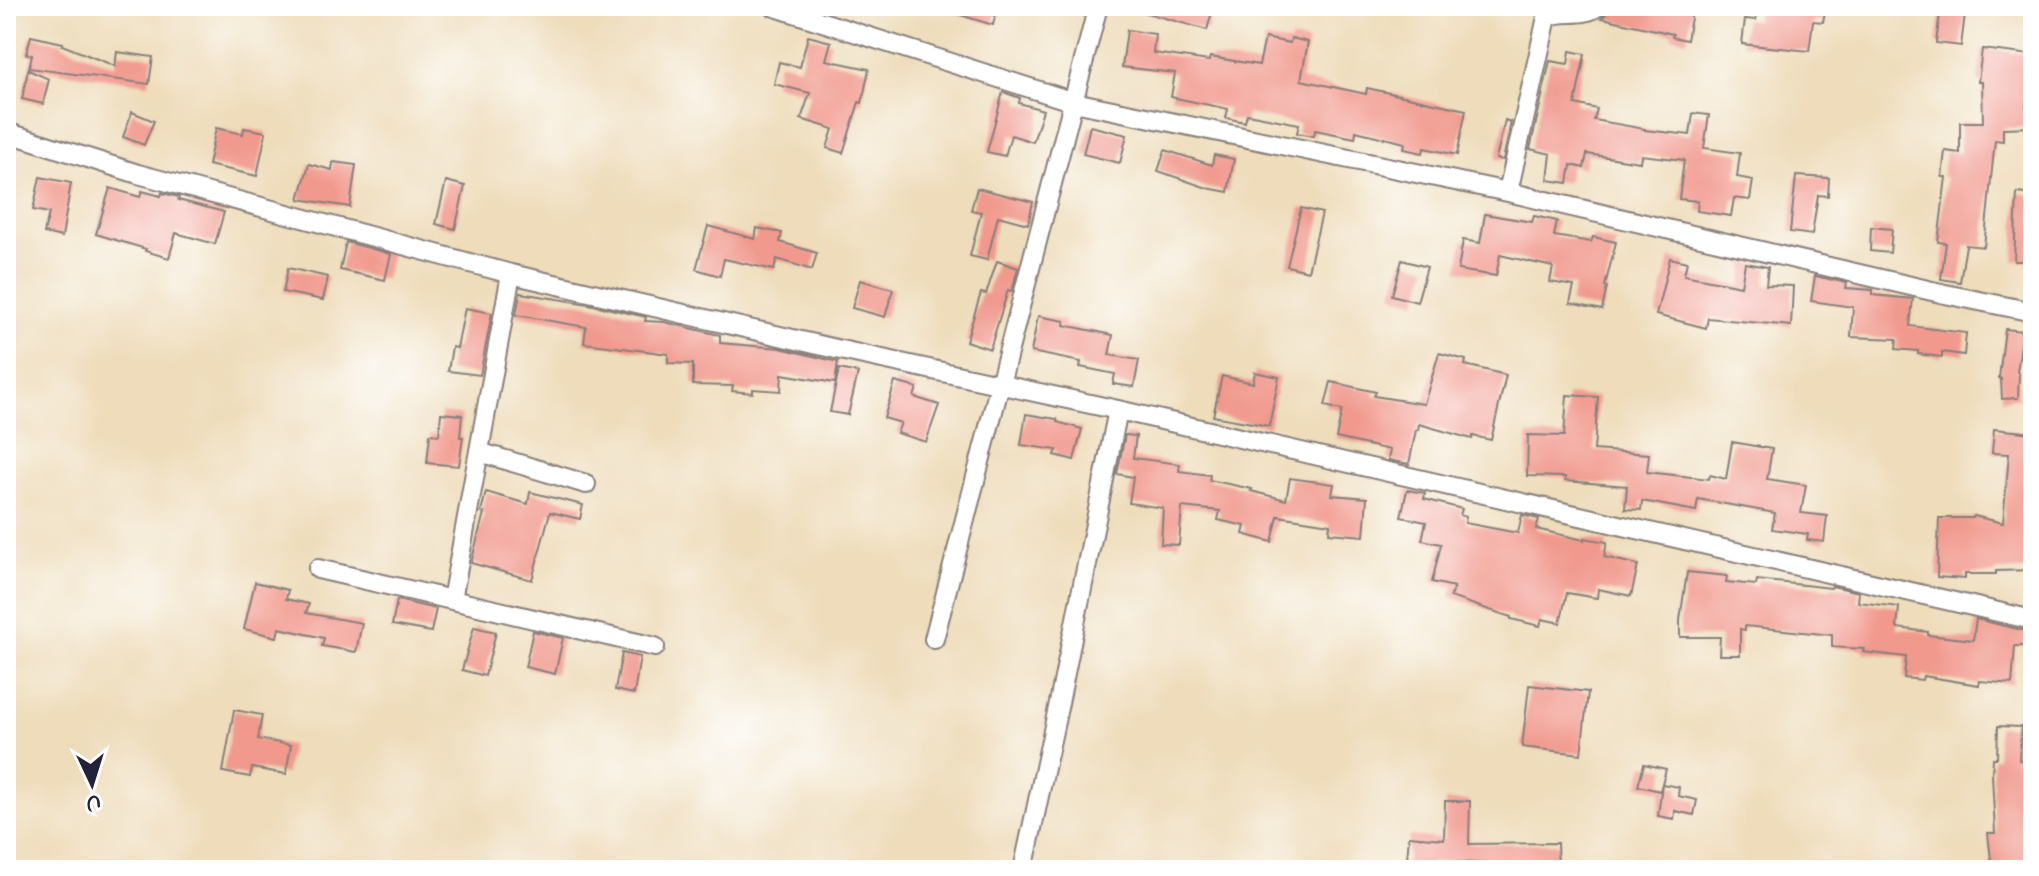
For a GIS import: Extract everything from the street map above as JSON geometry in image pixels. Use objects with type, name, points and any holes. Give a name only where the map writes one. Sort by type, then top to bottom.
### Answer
[{"type":"street","points":[[772,6],[1074,102],[1508,192],[2033,312]]},
{"type":"street","points":[[934,639],[1098,6]]},
{"type":"street","points":[[1508,192],[1547,17],[1586,12],[1598,6]]},
{"type":"street","points":[[6,132],[138,174],[511,274],[2033,620]]},
{"type":"street","points":[[452,600],[511,274]]},
{"type":"street","points":[[1023,870],[1118,410]]},
{"type":"street","points":[[479,452],[586,484]]},
{"type":"street","points":[[318,569],[655,647]]},
{"type":"building","points":[[944,6],[998,6],[993,25],[944,10]]},
{"type":"building","points":[[1140,6],[1190,6],[1212,12],[1207,30],[1140,11]]},
{"type":"building","points":[[1610,6],[1693,6],[1687,40],[1602,18]]},
{"type":"building","points":[[1758,6],[1826,6],[1823,22],[1813,21],[1809,51],[1742,44],[1745,19],[1756,20]]},
{"type":"building","points":[[1941,6],[1966,6],[1961,46],[1936,43]]},
{"type":"building","points":[[1127,30],[1155,34],[1153,53],[1209,61],[1210,57],[1259,65],[1265,38],[1290,43],[1291,38],[1308,42],[1301,80],[1366,94],[1367,88],[1466,110],[1457,155],[1424,148],[1423,153],[1404,149],[1405,143],[1356,131],[1355,138],[1315,130],[1314,136],[1297,133],[1299,124],[1247,114],[1245,122],[1226,118],[1228,109],[1171,97],[1175,73],[1122,67]]},
{"type":"building","points":[[31,36],[63,43],[115,66],[117,52],[153,57],[149,84],[29,68],[32,55],[26,54]]},
{"type":"building","points":[[808,36],[831,42],[826,60],[869,69],[862,103],[859,102],[843,153],[827,148],[833,129],[801,119],[810,93],[774,84],[779,62],[800,67]]},
{"type":"building","points":[[1982,49],[2032,55],[2026,106],[2033,106],[2033,127],[2003,128],[2003,141],[1995,140],[1984,247],[1966,245],[1960,282],[1941,279],[1946,243],[1938,242],[1946,177],[1942,177],[1945,151],[1960,153],[1960,122],[1983,122],[1982,82],[1978,82]]},
{"type":"building","points":[[1570,51],[1585,54],[1575,104],[1597,109],[1594,120],[1690,135],[1693,113],[1709,115],[1704,148],[1740,153],[1737,177],[1753,180],[1750,200],[1734,198],[1731,216],[1697,211],[1698,201],[1679,199],[1684,160],[1641,155],[1640,162],[1587,154],[1584,168],[1571,165],[1568,183],[1548,180],[1551,154],[1530,149],[1550,61],[1568,64]]},
{"type":"building","points":[[28,70],[49,79],[43,104],[22,99]]},
{"type":"building","points":[[1003,92],[1020,98],[1019,103],[1043,110],[1033,142],[1011,135],[1005,156],[987,152]]},
{"type":"building","points":[[132,112],[154,121],[144,145],[123,137]]},
{"type":"building","points":[[1505,120],[1511,122],[1503,160],[1496,159]]},
{"type":"building","points":[[1090,126],[1127,135],[1120,163],[1083,154]]},
{"type":"building","points":[[216,128],[243,134],[244,128],[266,132],[257,176],[208,165]]},
{"type":"building","points":[[1165,150],[1212,165],[1214,155],[1234,159],[1228,192],[1158,171]]},
{"type":"building","points":[[333,162],[356,165],[350,207],[299,199],[309,164],[332,170]]},
{"type":"building","points":[[1796,176],[1829,178],[1828,196],[1818,195],[1812,235],[1790,232]]},
{"type":"building","points":[[40,177],[71,183],[62,237],[44,233],[49,213],[33,210]]},
{"type":"building","points":[[446,181],[465,186],[455,229],[436,224]]},
{"type":"building","points":[[110,188],[140,197],[142,191],[161,196],[162,193],[224,212],[215,244],[176,233],[169,258],[96,234]]},
{"type":"building","points":[[977,188],[1033,202],[1028,224],[998,216],[987,260],[970,256],[981,212],[971,210]]},
{"type":"building","points":[[2017,193],[2033,195],[2033,261],[2014,261]]},
{"type":"building","points":[[1301,208],[1322,213],[1308,271],[1287,266]]},
{"type":"building","points":[[1485,214],[1532,222],[1534,216],[1557,221],[1554,236],[1591,242],[1593,237],[1616,242],[1602,310],[1570,303],[1574,286],[1550,282],[1553,267],[1500,255],[1496,276],[1458,270],[1463,240],[1480,243]]},
{"type":"building","points":[[708,226],[755,239],[757,228],[782,233],[780,242],[817,253],[812,270],[777,259],[774,270],[724,259],[720,276],[696,269]]},
{"type":"building","points":[[1871,227],[1892,229],[1890,253],[1870,251]]},
{"type":"building","points":[[346,242],[391,254],[385,280],[340,270]]},
{"type":"building","points":[[1670,258],[1687,262],[1684,275],[1741,286],[1745,263],[1768,267],[1766,285],[1793,286],[1791,326],[1708,318],[1706,328],[1656,315]]},
{"type":"building","points":[[1402,260],[1427,267],[1417,302],[1392,295]]},
{"type":"building","points":[[997,261],[1018,268],[990,349],[966,341],[981,293],[986,294]]},
{"type":"building","points":[[288,268],[328,277],[323,300],[283,292]]},
{"type":"building","points":[[1815,276],[1847,283],[1846,288],[1873,290],[1873,295],[1913,299],[1910,326],[1966,333],[1964,355],[1942,352],[1942,357],[1918,354],[1918,351],[1896,349],[1897,339],[1851,337],[1853,307],[1811,301]]},
{"type":"building","points":[[860,280],[893,289],[885,317],[852,308]]},
{"type":"building","points":[[520,293],[589,304],[646,317],[645,321],[664,322],[720,335],[720,343],[780,348],[838,362],[835,383],[782,374],[781,391],[753,389],[753,393],[732,391],[733,386],[693,385],[693,364],[668,363],[668,354],[584,343],[586,327],[516,315]]},
{"type":"building","points":[[465,308],[492,313],[480,375],[448,371],[452,347],[457,348]]},
{"type":"building","points":[[1038,316],[1113,335],[1109,355],[1139,360],[1134,387],[1113,384],[1115,374],[1080,367],[1081,362],[1031,352]]},
{"type":"building","points":[[2005,329],[2023,331],[2017,372],[2018,398],[2002,399],[1999,378]]},
{"type":"building","points":[[1439,353],[1466,360],[1465,365],[1506,375],[1491,440],[1473,436],[1472,439],[1419,424],[1409,464],[1388,460],[1390,450],[1336,438],[1342,410],[1325,406],[1331,382],[1376,392],[1374,396],[1424,404]]},
{"type":"building","points":[[839,369],[858,373],[848,415],[830,412]]},
{"type":"building","points":[[1255,372],[1279,377],[1269,426],[1213,416],[1222,376],[1253,383]]},
{"type":"building","points":[[895,382],[917,388],[914,397],[939,405],[926,442],[897,433],[901,423],[884,418]]},
{"type":"building","points":[[1567,395],[1598,397],[1594,450],[1649,454],[1647,472],[1709,479],[1710,475],[1726,479],[1732,442],[1772,449],[1767,479],[1806,485],[1801,513],[1827,516],[1824,542],[1807,540],[1808,534],[1772,529],[1775,513],[1698,499],[1696,511],[1642,501],[1641,510],[1625,509],[1627,486],[1565,481],[1565,477],[1527,476],[1528,435],[1564,436]]},
{"type":"building","points":[[441,413],[462,415],[459,466],[427,463],[430,434],[439,435]]},
{"type":"building","points":[[1026,414],[1057,419],[1057,422],[1082,429],[1074,460],[1055,455],[1057,450],[1021,445]]},
{"type":"building","points":[[1994,429],[2033,433],[2033,570],[1965,574],[1965,579],[1937,577],[1939,518],[1974,516],[2003,523],[2009,454],[1992,453]]},
{"type":"building","points":[[1125,435],[1136,436],[1133,458],[1180,464],[1179,471],[1210,475],[1209,480],[1286,500],[1290,478],[1334,484],[1332,495],[1367,498],[1364,536],[1329,533],[1330,524],[1278,516],[1272,542],[1243,534],[1245,526],[1218,520],[1220,511],[1182,507],[1179,545],[1161,544],[1163,508],[1129,503],[1133,477],[1117,474]]},
{"type":"building","points":[[1407,490],[1425,493],[1424,499],[1462,509],[1460,515],[1466,517],[1465,523],[1518,533],[1522,515],[1539,519],[1536,529],[1607,542],[1604,557],[1638,565],[1631,596],[1598,589],[1597,598],[1567,593],[1560,623],[1542,619],[1540,626],[1450,597],[1454,587],[1432,582],[1441,544],[1422,540],[1426,522],[1401,517]]},
{"type":"building","points":[[486,492],[528,504],[530,492],[583,505],[580,519],[550,512],[532,580],[471,563]]},
{"type":"building","points":[[1687,572],[1727,576],[1726,582],[1756,585],[1757,580],[1832,586],[1859,592],[1858,602],[1899,607],[1897,628],[1973,640],[1976,619],[2026,631],[2025,646],[2015,646],[2012,684],[1980,681],[1979,685],[1923,676],[1922,680],[1904,678],[1906,657],[1832,647],[1832,635],[1745,626],[1745,630],[1740,629],[1740,655],[1719,655],[1720,637],[1680,637]]},
{"type":"building","points":[[255,582],[288,590],[286,599],[309,604],[306,613],[362,623],[356,652],[322,646],[324,638],[279,628],[277,637],[244,629]]},
{"type":"building","points":[[397,600],[436,609],[431,632],[392,625]]},
{"type":"building","points":[[474,627],[496,632],[485,676],[462,670]]},
{"type":"building","points":[[533,631],[563,638],[555,674],[525,667]]},
{"type":"building","points":[[622,653],[640,657],[634,694],[615,690]]},
{"type":"building","points":[[1529,685],[1588,692],[1581,754],[1522,747]]},
{"type":"building","points":[[234,710],[262,715],[258,739],[291,745],[286,774],[252,768],[250,777],[223,772]]},
{"type":"building","points":[[1998,726],[2021,727],[2019,760],[2033,761],[2033,865],[1992,869],[1988,833],[1995,833],[1992,775],[1993,758],[1997,758]]},
{"type":"building","points":[[1644,764],[1666,769],[1660,791],[1638,786]]},
{"type":"building","points":[[1662,784],[1679,787],[1678,796],[1697,800],[1694,815],[1675,811],[1674,819],[1658,816]]},
{"type":"building","points":[[1445,801],[1470,801],[1469,844],[1557,843],[1558,868],[1477,870],[1477,863],[1432,862],[1431,870],[1406,870],[1409,836],[1444,839]]}]
